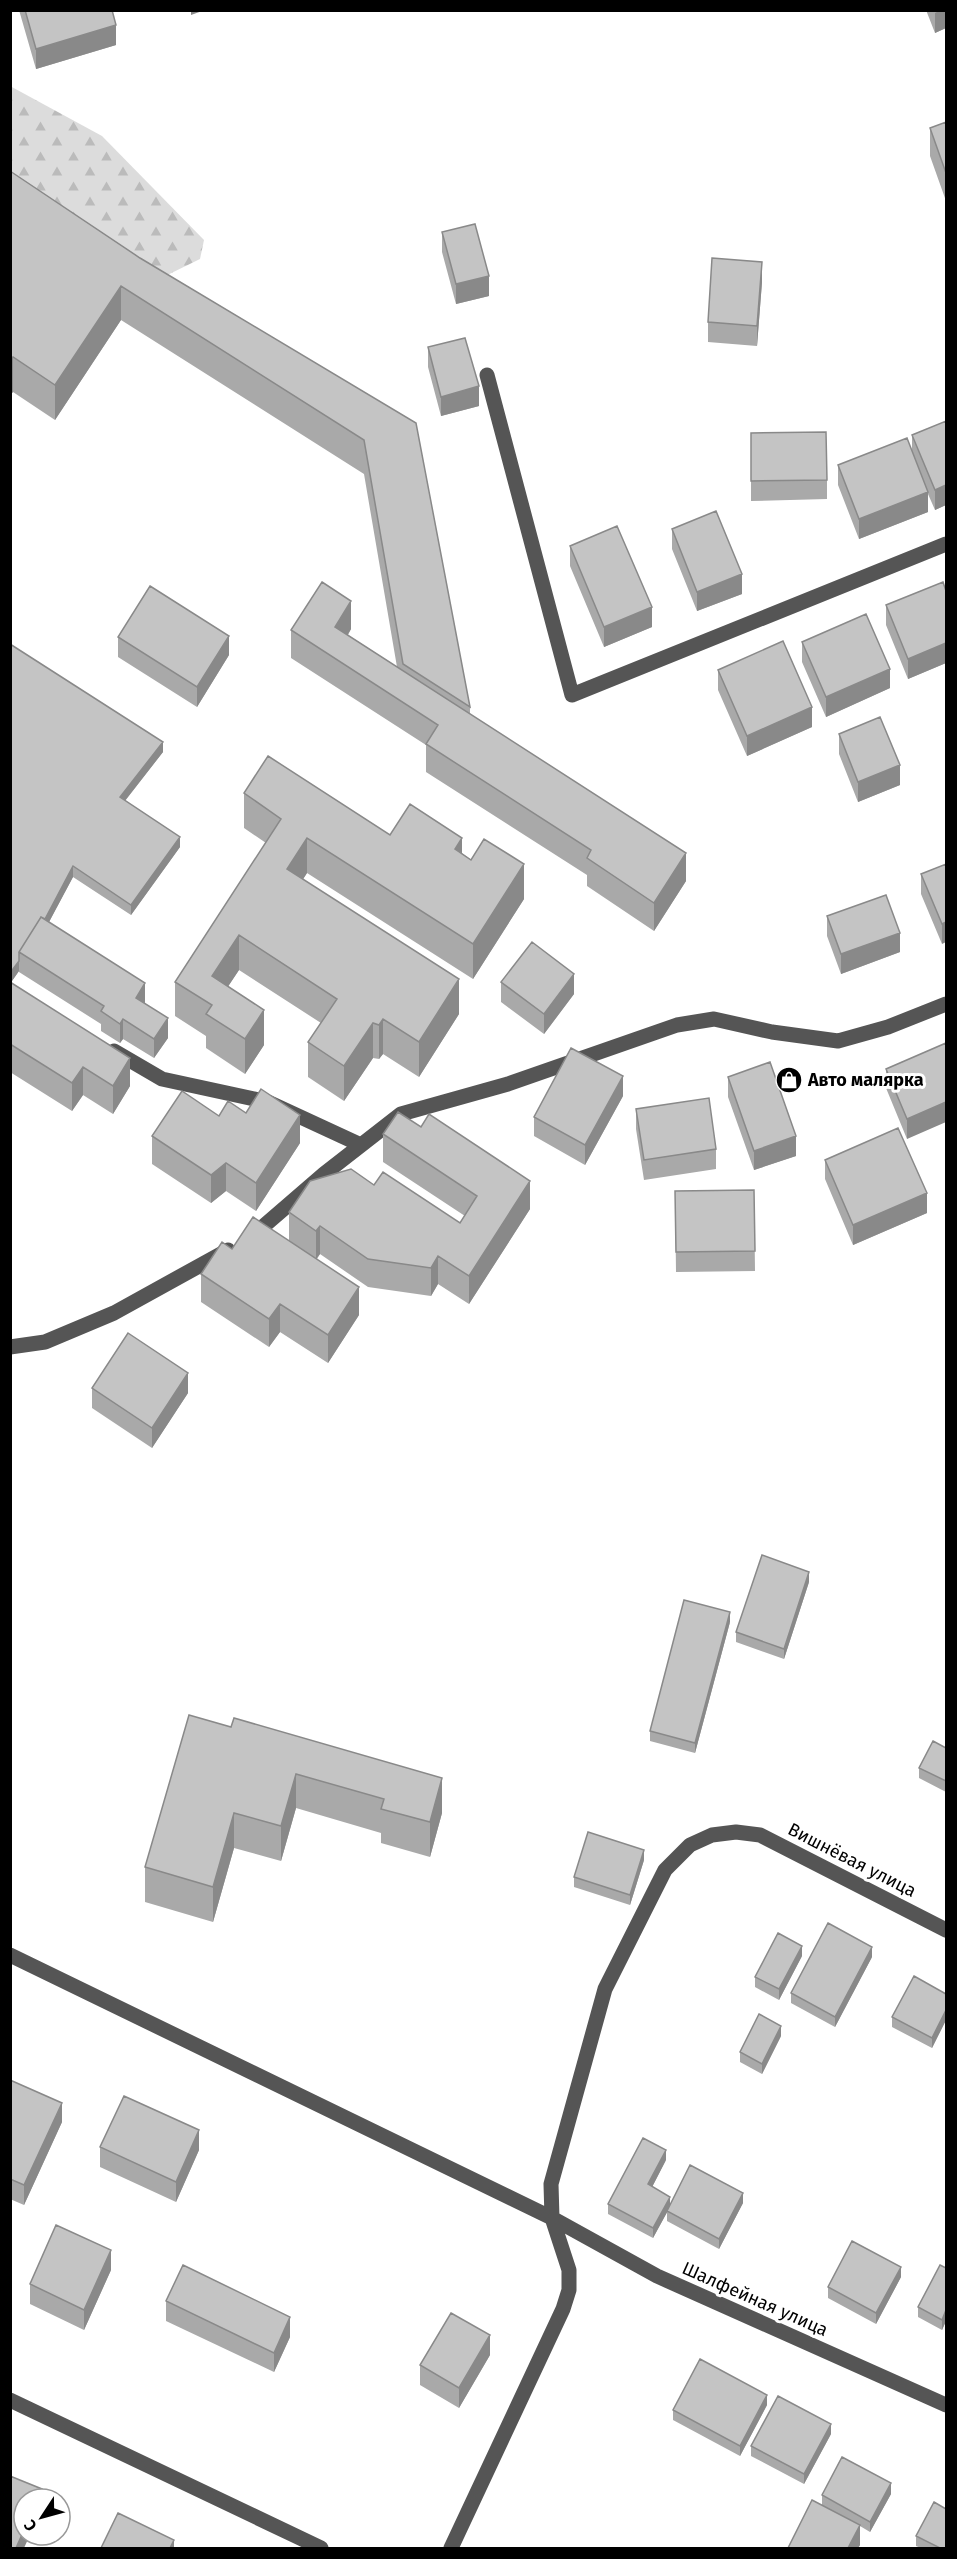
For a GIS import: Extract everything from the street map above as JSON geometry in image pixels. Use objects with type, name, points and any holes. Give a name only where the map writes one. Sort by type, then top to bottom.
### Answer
[{"type":"street","points":[[487,375],[572,695],[946,544]]},
{"type":"street","points":[[10,1347],[45,1342],[114,1313],[249,1239],[401,1114],[508,1084],[677,1025],[714,1019],[772,1032],[838,1041],[888,1027],[946,1004]]},
{"type":"street","points":[[101,1044],[162,1079],[268,1102],[361,1145]]},
{"type":"street","name":"Вишнёвая улица","points":[[552,2218],[551,2184],[605,1989],[666,1870],[690,1845],[712,1835],[736,1832],[760,1835],[946,1930]]},
{"type":"street","name":"Шалфейная улица","points":[[10,1955],[552,2218],[657,2276],[946,2405]]},
{"type":"street","points":[[451,2548],[563,2309],[569,2290],[569,2270],[552,2218]]},
{"type":"street","points":[[10,2400],[321,2548]]},
{"type":"green space","points":[[10,86],[102,136],[204,240],[200,259],[153,282],[11,197]]},
{"type":"building","points":[[25,10],[112,10],[116,25],[36,49]]},
{"type":"building","points":[[946,122],[946,173],[930,128]]},
{"type":"building","points":[[10,171],[140,258],[416,423],[470,707],[403,664],[364,440],[121,286],[55,385],[13,357],[10,360]]},
{"type":"building","points":[[475,224],[489,276],[456,284],[442,232]]},
{"type":"building","points":[[712,258],[762,262],[757,326],[708,322]]},
{"type":"building","points":[[465,338],[479,386],[441,397],[428,347]]},
{"type":"building","points":[[946,421],[946,485],[935,490],[912,435]]},
{"type":"building","points":[[826,432],[827,480],[751,481],[751,433]]},
{"type":"building","points":[[907,438],[928,492],[859,519],[838,465]]},
{"type":"building","points":[[716,511],[742,574],[697,592],[672,529]]},
{"type":"building","points":[[617,526],[652,607],[604,627],[570,546]]},
{"type":"building","points":[[322,582],[351,601],[335,627],[686,853],[654,903],[587,858],[591,850],[426,744],[438,725],[291,630]]},
{"type":"building","points":[[943,582],[946,591],[946,643],[908,659],[886,605]]},
{"type":"building","points":[[150,586],[229,636],[197,687],[118,637]]},
{"type":"building","points":[[866,614],[890,669],[826,697],[802,642]]},
{"type":"building","points":[[783,641],[812,707],[747,736],[718,670]]},
{"type":"building","points":[[10,644],[163,742],[120,797],[180,837],[131,905],[73,866],[45,919],[41,917],[19,952],[19,961],[10,973]]},
{"type":"building","points":[[880,717],[900,765],[858,782],[839,734]]},
{"type":"building","points":[[268,756],[390,835],[410,804],[462,838],[455,849],[471,860],[484,839],[524,864],[473,944],[307,838],[287,869],[459,979],[419,1042],[383,1019],[379,1025],[373,1023],[344,1066],[308,1042],[337,999],[239,935],[212,976],[264,1010],[245,1039],[206,1014],[212,1005],[175,982],[281,819],[244,793]]},
{"type":"building","points":[[946,864],[946,922],[942,924],[921,874]]},
{"type":"building","points":[[886,895],[900,933],[841,954],[827,916]]},
{"type":"building","points":[[41,917],[145,983],[136,998],[168,1018],[154,1039],[123,1019],[120,1024],[101,1011],[104,1006],[19,952]]},
{"type":"building","points":[[532,942],[574,974],[544,1014],[501,982]]},
{"type":"building","points":[[10,982],[130,1058],[113,1086],[83,1067],[72,1083],[10,1044]]},
{"type":"building","points":[[946,1043],[946,1102],[907,1119],[886,1069]]},
{"type":"building","points":[[571,1048],[623,1076],[585,1145],[534,1117]]},
{"type":"building","points":[[770,1062],[796,1136],[754,1151],[728,1077]]},
{"type":"building","points":[[261,1089],[300,1115],[256,1183],[226,1163],[211,1175],[152,1136],[182,1091],[219,1116],[228,1101],[246,1113]]},
{"type":"building","points":[[709,1098],[716,1149],[644,1160],[636,1109]]},
{"type":"building","points":[[398,1112],[421,1127],[429,1114],[530,1181],[469,1276],[438,1256],[431,1268],[368,1259],[320,1226],[316,1231],[289,1212],[310,1181],[351,1169],[374,1185],[383,1172],[460,1223],[477,1196],[383,1134]]},
{"type":"building","points":[[898,1128],[927,1193],[853,1225],[825,1160]]},
{"type":"building","points":[[754,1190],[755,1251],[676,1252],[675,1191]]},
{"type":"building","points":[[253,1217],[359,1287],[328,1335],[280,1304],[269,1319],[201,1274],[222,1242],[232,1249]]},
{"type":"building","points":[[128,1333],[188,1373],[152,1428],[92,1388]]},
{"type":"building","points":[[762,1555],[809,1572],[784,1649],[736,1632]]},
{"type":"building","points":[[684,1600],[730,1612],[695,1743],[650,1731]]},
{"type":"building","points":[[189,1715],[231,1727],[234,1718],[442,1778],[430,1822],[381,1809],[384,1799],[296,1774],[281,1826],[234,1813],[213,1887],[145,1867]]},
{"type":"building","points":[[933,1741],[946,1748],[946,1781],[919,1768]]},
{"type":"building","points":[[588,1832],[644,1850],[630,1895],[574,1877]]},
{"type":"building","points":[[828,1923],[872,1947],[835,2017],[791,1993]]},
{"type":"building","points":[[778,1933],[802,1946],[779,1989],[755,1977]]},
{"type":"building","points":[[914,1976],[946,1994],[946,2010],[932,2038],[892,2017]]},
{"type":"building","points":[[759,2014],[781,2026],[762,2064],[740,2052]]},
{"type":"building","points":[[10,2080],[62,2103],[24,2185],[10,2179]]},
{"type":"building","points":[[124,2096],[199,2130],[176,2182],[100,2147]]},
{"type":"building","points":[[643,2138],[666,2150],[648,2184],[670,2197],[653,2228],[608,2204]]},
{"type":"building","points":[[690,2165],[743,2193],[719,2239],[667,2211]]},
{"type":"building","points":[[56,2225],[111,2250],[84,2310],[30,2284]]},
{"type":"building","points":[[852,2241],[901,2267],[876,2313],[828,2287]]},
{"type":"building","points":[[183,2265],[290,2317],[274,2353],[166,2301]]},
{"type":"building","points":[[940,2265],[946,2268],[946,2310],[942,2320],[918,2307]]},
{"type":"building","points":[[451,2313],[490,2335],[459,2388],[420,2365]]},
{"type":"building","points":[[700,2359],[767,2395],[740,2446],[673,2410]]},
{"type":"building","points":[[778,2396],[831,2424],[804,2474],[751,2446]]},
{"type":"building","points":[[842,2457],[891,2483],[870,2522],[822,2495]]},
{"type":"building","points":[[10,2476],[37,2487],[12,2487],[12,2547],[16,2547],[10,2548]]},
{"type":"building","points":[[812,2500],[860,2525],[848,2548],[788,2548]]},
{"type":"building","points":[[934,2502],[946,2509],[946,2548],[940,2548],[916,2536]]},
{"type":"building","points":[[118,2513],[174,2540],[170,2548],[101,2548]]},
{"type":"place","name":"Авто малярка","points":[[789,1080]]}]
